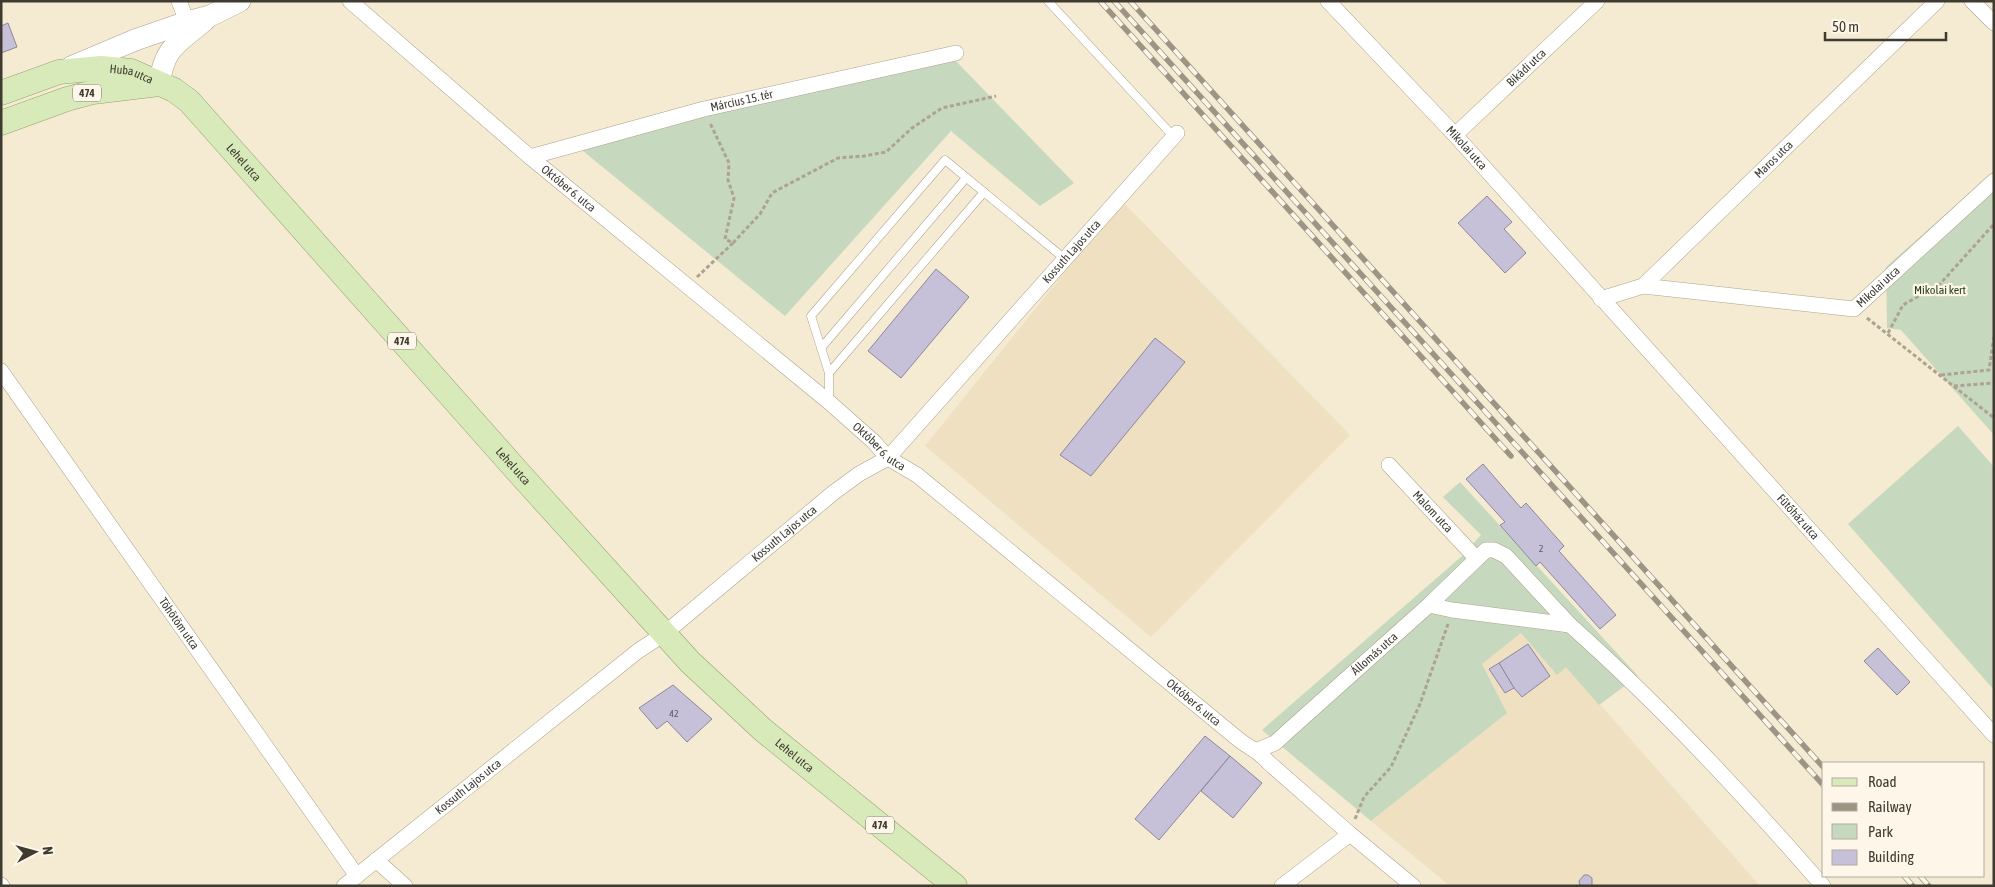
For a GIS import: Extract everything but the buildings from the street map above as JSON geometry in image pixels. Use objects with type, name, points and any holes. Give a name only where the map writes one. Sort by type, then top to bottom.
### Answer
[{"type":"main road","name":"Huba utca","points":[[1,93],[59,72],[135,40],[210,16],[240,1]]},
{"type":"main road","points":[[159,84],[162,68],[170,49],[210,16]]},
{"type":"main road","name":"Huba utca","points":[[59,72],[101,68],[117,69],[131,71],[159,84]]},
{"type":"main road","name":"Huba utca","points":[[1,124],[67,99],[93,92],[159,84]]},
{"type":"main road","name":"Lehel utca","points":[[159,84],[174,90],[189,101],[519,473],[700,673],[763,730],[955,886]]},
{"type":"street","points":[[179,1],[187,22]]},
{"type":"street","name":"Október 6. utca","points":[[350,1],[530,157],[829,402],[874,442],[888,458],[917,474],[1238,739],[1248,747],[1258,750],[1268,762],[1350,834],[1413,886]]},
{"type":"street","name":"Mikolai utca","points":[[1328,1],[1455,135],[1601,299]]},
{"type":"street","name":"Bikádi utca","points":[[1455,135],[1596,1]]},
{"type":"street","name":"Maros utca","points":[[1601,299],[1643,286],[1937,1]]},
{"type":"street","points":[[1983,7],[1994,23]]},
{"type":"street","name":"Március 15. tér","points":[[530,157],[704,109],[956,53]]},
{"type":"street","name":"Kossuth Lajos utca","points":[[344,886],[638,651],[664,634],[833,493],[859,474],[888,458],[1176,135]]},
{"type":"street","name":"Mikolai utca","points":[[1643,286],[1854,309],[1994,182]]},
{"type":"street","name":"Fűtőház utca","points":[[1601,299],[1994,735]]},
{"type":"street","name":"Töhötöm utca","points":[[1,371],[357,876]]},
{"type":"street","name":"Malom utca","points":[[1389,465],[1481,554]]},
{"type":"street","points":[[1481,554],[1494,550],[1506,556],[1570,625],[1616,666],[1677,728],[1795,853],[1823,886]]},
{"type":"street","name":"Állomás utca","points":[[1258,750],[1275,743],[1288,732],[1429,605],[1481,554]]},
{"type":"street","points":[[1429,605],[1452,610],[1570,625]]},
{"type":"street","points":[[1282,886],[1350,834]]},
{"type":"street","points":[[376,860],[405,886]]},
{"type":"lane","points":[[1048,1],[1176,135]]},
{"type":"lane","points":[[829,402],[829,374],[811,316],[945,160],[1065,259]]},
{"type":"lane","points":[[821,348],[966,178]]},
{"type":"lane","points":[[829,374],[984,192]]},
{"type":"path","points":[[688,286],[760,214],[772,193],[838,158],[886,152],[912,128],[942,108],[996,96]]},
{"type":"path","points":[[704,109],[729,163],[728,180],[734,198],[725,239],[733,243]]},
{"type":"path","points":[[1888,333],[1903,305],[1940,284],[1994,224]]},
{"type":"path","points":[[1854,309],[1888,333],[1994,418]]},
{"type":"path","points":[[1940,375],[1989,370],[1994,336]]},
{"type":"path","points":[[1954,386],[1994,383]]},
{"type":"path","points":[[1350,834],[1364,797],[1391,767],[1420,704],[1452,610]]},
{"type":"shaded area","points":[[1122,201],[1350,435],[1151,637],[925,446]]},
{"type":"shaded area","points":[[1521,632],[1557,675],[1566,666],[1760,886],[1450,886],[1371,821],[1507,713],[1482,664]]},
{"type":"green space","points":[[954,59],[1074,183],[1040,206],[951,131],[785,316],[572,142]]},
{"type":"green space","name":"Mikolai kert","points":[[1994,171],[1994,435],[1901,330],[1887,328],[1886,267]]},
{"type":"green space","points":[[1958,426],[1994,467],[1994,690],[1848,524]]},
{"type":"green space","points":[[1460,482],[1638,676],[1599,705],[1566,667],[1557,675],[1521,633],[1482,664],[1507,713],[1371,821],[1262,730],[1462,556],[1481,535],[1443,497]]},
{"type":"railway","points":[[1100,1],[1511,456]]},
{"type":"railway","points":[[1114,1],[1822,784]]},
{"type":"railway","points":[[1130,1],[1822,766]]},
{"type":"railway","points":[[1905,877],[1913,886]]},
{"type":"railway","points":[[1921,877],[1929,886]]}]
